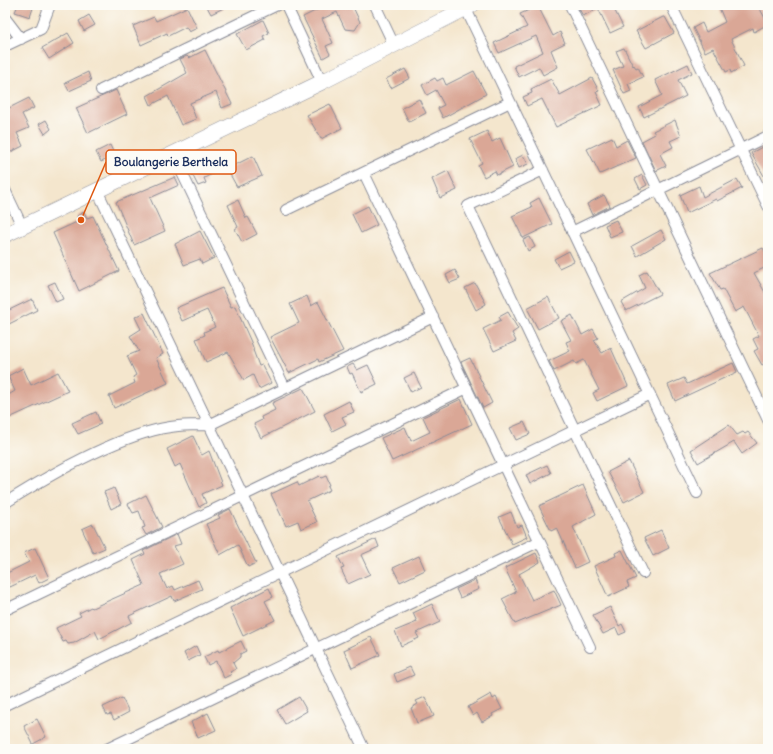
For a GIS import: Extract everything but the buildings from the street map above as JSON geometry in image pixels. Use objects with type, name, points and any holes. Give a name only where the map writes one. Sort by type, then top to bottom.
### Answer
[{"type":"main road","points":[[5,235],[322,82],[467,6]]},
{"type":"street","points":[[5,46],[41,29],[50,5]]},
{"type":"street","points":[[101,90],[277,5]]},
{"type":"street","points":[[286,5],[322,82]]},
{"type":"street","points":[[375,5],[394,45]]},
{"type":"street","points":[[570,5],[768,420]]},
{"type":"street","points":[[671,5],[768,206]]},
{"type":"street","points":[[467,6],[510,102],[697,493]]},
{"type":"street","points":[[5,18],[21,39]]},
{"type":"street","points":[[286,210],[510,102]]},
{"type":"street","points":[[572,232],[768,136]]},
{"type":"street","points":[[173,154],[285,388]]},
{"type":"street","points":[[543,170],[468,206],[643,573]]},
{"type":"street","points":[[364,173],[590,647]]},
{"type":"street","points":[[5,190],[22,226]]},
{"type":"street","points":[[97,190],[364,749]]},
{"type":"street","points":[[5,503],[44,479],[129,437],[177,426],[209,425],[433,317]]},
{"type":"street","points":[[5,610],[467,388]]},
{"type":"street","points":[[5,705],[650,394]]},
{"type":"street","points":[[107,749],[540,541]]},
{"type":"place","name":"Boulangerie Berthela","points":[[81,220]]}]
